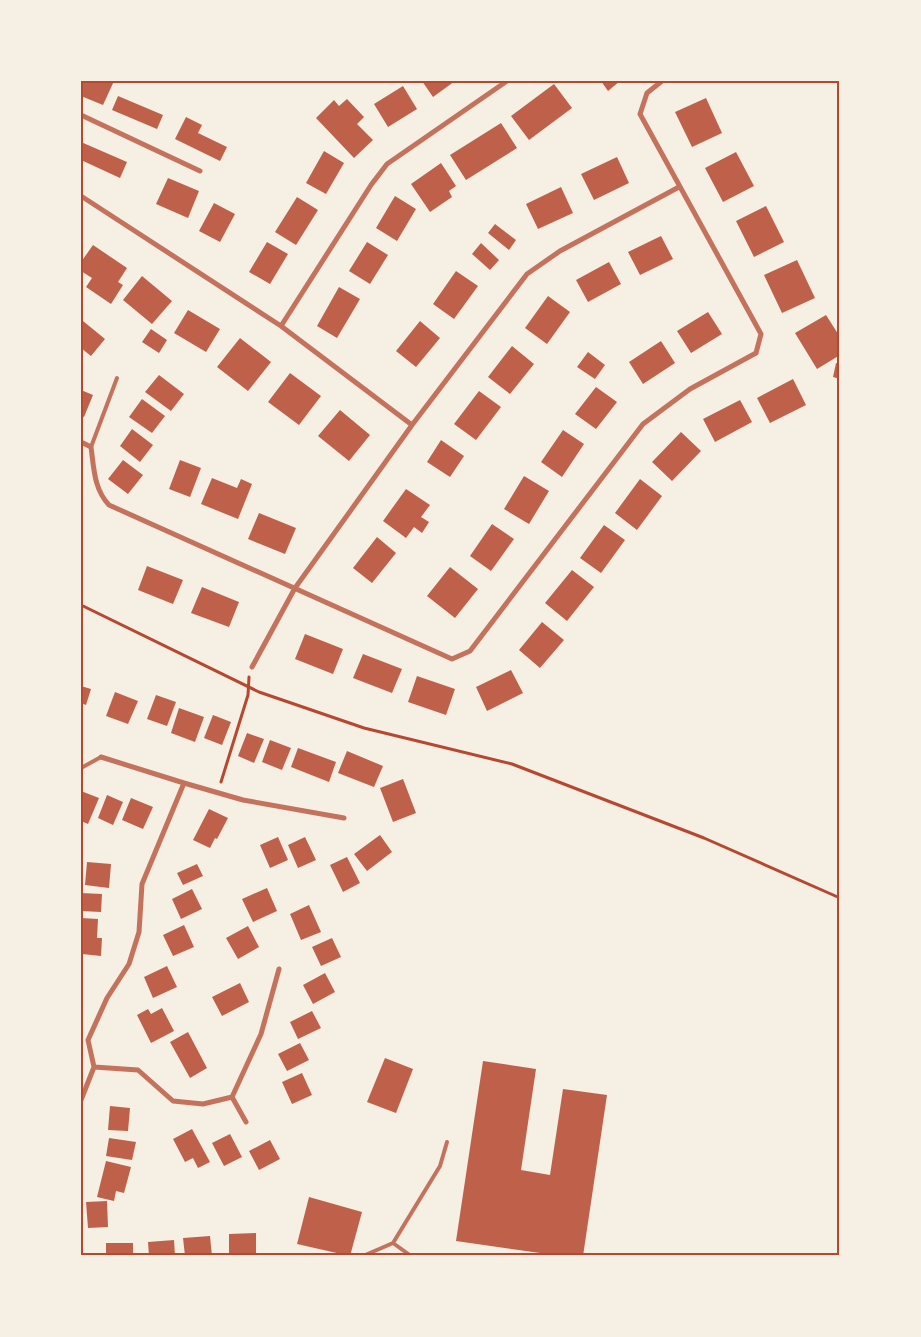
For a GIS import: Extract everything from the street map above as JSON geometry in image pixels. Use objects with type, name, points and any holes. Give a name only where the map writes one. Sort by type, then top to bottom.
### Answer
[{"type":"street","points":[[280,326],[371,185],[387,164],[507,81]]},
{"type":"street","points":[[81,442],[91,447],[95,482],[101,496],[109,505],[452,659],[470,651],[643,424],[690,389],[756,353],[761,334],[640,114],[647,93],[662,81]]},
{"type":"street","points":[[81,115],[200,171]]},
{"type":"street","points":[[252,667],[295,588],[412,426],[527,274],[560,251],[679,188]]},
{"type":"street","points":[[81,196],[280,326],[412,426]]},
{"type":"street","points":[[101,757],[244,800],[344,818]]},
{"type":"street","points":[[81,1100],[94,1067],[88,1040],[107,998],[129,964],[140,932],[142,884],[184,783]]},
{"type":"street","points":[[232,1097],[261,1034],[279,969]]},
{"type":"street","points":[[94,1067],[138,1070],[173,1101],[203,1104],[232,1097]]},
{"type":"street","points":[[232,1097],[246,1122]]},
{"type":"lane","points":[[91,447],[117,378]]},
{"type":"lane","points":[[81,768],[101,757]]},
{"type":"lane","points":[[363,1256],[393,1243],[440,1166],[447,1142]]},
{"type":"lane","points":[[393,1243],[411,1256]]},
{"type":"path","points":[[81,604],[247,684],[259,692],[364,728],[512,764],[704,838],[840,898]]},
{"type":"path","points":[[218,792],[248,695],[247,684],[252,667]]},
{"type":"building","points":[[81,81],[114,81],[103,105],[81,96]]},
{"type":"building","points":[[422,81],[455,81],[433,97]]},
{"type":"building","points":[[601,81],[620,81],[608,91]]},
{"type":"building","points":[[554,84],[572,108],[529,140],[511,116]]},
{"type":"building","points":[[403,86],[417,109],[388,127],[374,104]]},
{"type":"building","points":[[118,96],[163,115],[157,129],[112,110]]},
{"type":"building","points":[[706,98],[722,133],[692,147],[675,112]]},
{"type":"building","points":[[347,99],[364,117],[357,124],[373,140],[354,158],[316,118],[334,100],[339,106]]},
{"type":"building","points":[[186,117],[202,125],[198,133],[227,147],[220,161],[175,139]]},
{"type":"building","points":[[501,123],[517,148],[466,180],[450,155]]},
{"type":"building","points":[[81,142],[127,162],[120,178],[81,160]]},
{"type":"building","points":[[324,151],[344,163],[326,194],[306,183]]},
{"type":"building","points":[[736,152],[754,186],[723,202],[705,168]]},
{"type":"building","points":[[617,157],[629,183],[594,200],[581,174]]},
{"type":"building","points":[[441,163],[456,186],[449,191],[452,197],[430,212],[411,184]]},
{"type":"building","points":[[168,178],[199,191],[188,218],[156,204]]},
{"type":"building","points":[[561,187],[573,213],[538,229],[526,204]]},
{"type":"building","points":[[395,196],[416,209],[397,241],[376,228]]},
{"type":"building","points":[[297,197],[318,210],[296,245],[275,232]]},
{"type":"building","points":[[214,203],[235,214],[220,242],[199,231]]},
{"type":"building","points":[[766,206],[784,242],[754,257],[736,221]]},
{"type":"building","points":[[495,224],[516,240],[509,250],[488,233]]},
{"type":"building","points":[[661,236],[673,259],[640,275],[628,252]]},
{"type":"building","points":[[267,242],[288,254],[270,284],[249,272]]},
{"type":"building","points":[[367,242],[388,255],[370,284],[349,271]]},
{"type":"building","points":[[481,243],[499,260],[490,270],[472,254]]},
{"type":"building","points":[[93,245],[127,268],[118,282],[123,285],[111,304],[86,287],[92,278],[81,271],[81,262]]},
{"type":"building","points":[[797,260],[815,298],[782,313],[764,275]]},
{"type":"building","points":[[609,262],[621,284],[588,302],[576,280]]},
{"type":"building","points":[[456,271],[478,286],[454,319],[433,304]]},
{"type":"building","points":[[142,276],[172,301],[152,324],[123,300]]},
{"type":"building","points":[[339,287],[360,299],[337,338],[317,326]]},
{"type":"building","points":[[548,296],[570,312],[547,344],[525,328]]},
{"type":"building","points":[[188,310],[220,329],[206,352],[174,333]]},
{"type":"building","points":[[708,312],[722,334],[691,353],[677,331]]},
{"type":"building","points":[[826,315],[840,337],[840,355],[817,369],[795,333]]},
{"type":"building","points":[[83,321],[105,339],[91,356],[81,348]]},
{"type":"building","points":[[420,321],[440,338],[416,367],[396,351]]},
{"type":"building","points":[[151,329],[167,340],[159,353],[142,342]]},
{"type":"building","points":[[240,338],[271,362],[248,391],[217,367]]},
{"type":"building","points":[[661,341],[675,363],[643,384],[629,362]]},
{"type":"building","points":[[512,346],[534,364],[510,394],[488,377]]},
{"type":"building","points":[[588,352],[605,365],[595,379],[577,367]]},
{"type":"building","points":[[836,363],[840,364],[840,379],[833,377]]},
{"type":"building","points":[[290,373],[321,396],[299,425],[268,402]]},
{"type":"building","points":[[159,375],[184,394],[171,411],[145,392]]},
{"type":"building","points":[[793,379],[806,405],[770,423],[757,398]]},
{"type":"building","points":[[596,387],[617,402],[596,429],[575,414]]},
{"type":"building","points":[[81,390],[93,395],[84,417],[81,416]]},
{"type":"building","points":[[479,391],[501,407],[476,440],[454,424]]},
{"type":"building","points":[[142,399],[165,416],[152,433],[129,417]]},
{"type":"building","points":[[740,400],[752,422],[715,442],[703,419]]},
{"type":"building","points":[[340,410],[370,435],[349,461],[318,436]]},
{"type":"building","points":[[132,429],[153,445],[140,462],[120,446]]},
{"type":"building","points":[[563,430],[584,444],[562,477],[541,462]]},
{"type":"building","points":[[681,432],[701,451],[672,481],[652,462]]},
{"type":"building","points":[[441,440],[464,456],[450,477],[427,462]]},
{"type":"building","points":[[123,460],[143,475],[128,494],[108,479]]},
{"type":"building","points":[[180,460],[201,468],[190,497],[169,489]]},
{"type":"building","points":[[524,476],[549,491],[529,524],[504,509]]},
{"type":"building","points":[[212,478],[237,488],[241,479],[252,484],[238,519],[201,504]]},
{"type":"building","points":[[640,479],[662,496],[637,530],[615,513]]},
{"type":"building","points":[[406,489],[430,505],[421,517],[429,522],[422,533],[414,527],[406,538],[383,521]]},
{"type":"building","points":[[259,513],[296,528],[285,554],[248,539]]},
{"type":"building","points":[[492,524],[514,539],[491,571],[470,556]]},
{"type":"building","points":[[604,525],[625,540],[601,573],[580,558]]},
{"type":"building","points":[[377,537],[396,553],[372,583],[353,568]]},
{"type":"building","points":[[147,566],[183,580],[173,604],[138,590]]},
{"type":"building","points":[[450,567],[478,589],[455,618],[427,596]]},
{"type":"building","points":[[572,570],[594,587],[567,621],[545,603]]},
{"type":"building","points":[[202,587],[239,602],[229,627],[191,613]]},
{"type":"building","points":[[542,622],[564,640],[540,668],[519,650]]},
{"type":"building","points":[[305,634],[343,649],[333,674],[295,659]]},
{"type":"building","points":[[363,654],[402,669],[392,693],[353,678]]},
{"type":"building","points":[[511,670],[523,693],[487,711],[476,687]]},
{"type":"building","points":[[417,676],[455,689],[446,715],[408,702]]},
{"type":"building","points":[[81,686],[91,689],[86,705],[81,703]]},
{"type":"building","points":[[115,692],[138,701],[128,724],[106,716]]},
{"type":"building","points":[[156,695],[176,702],[167,726],[147,719]]},
{"type":"building","points":[[179,708],[204,717],[195,742],[171,733]]},
{"type":"building","points":[[213,715],[231,722],[222,745],[204,738]]},
{"type":"building","points":[[247,733],[264,739],[254,763],[238,756]]},
{"type":"building","points":[[270,740],[291,748],[282,770],[262,762]]},
{"type":"building","points":[[298,748],[336,762],[329,782],[291,767]]},
{"type":"building","points":[[347,751],[383,766],[374,787],[338,773]]},
{"type":"building","points":[[403,779],[416,813],[393,822],[380,788]]},
{"type":"building","points":[[81,791],[99,798],[88,824],[81,821]]},
{"type":"building","points":[[107,795],[123,802],[113,825],[98,818]]},
{"type":"building","points":[[131,798],[153,807],[143,829],[122,820]]},
{"type":"building","points":[[209,809],[228,818],[210,848],[193,840]]},
{"type":"building","points":[[380,835],[392,852],[367,871],[354,854]]},
{"type":"building","points":[[278,837],[288,860],[270,868],[260,845]]},
{"type":"building","points":[[305,837],[316,860],[298,868],[288,845]]},
{"type":"building","points":[[347,857],[360,883],[343,892],[330,865]]},
{"type":"building","points":[[87,862],[111,864],[109,888],[85,885]]},
{"type":"building","points":[[197,864],[203,876],[183,885],[177,873]]},
{"type":"building","points":[[267,888],[277,911],[253,922],[242,899]]},
{"type":"building","points":[[192,889],[202,909],[181,919],[172,899]]},
{"type":"building","points":[[81,893],[102,894],[101,912],[81,911]]},
{"type":"building","points":[[309,905],[321,932],[301,940],[290,914]]},
{"type":"building","points":[[81,918],[98,919],[97,938],[102,938],[101,956],[82,954]]},
{"type":"building","points":[[184,925],[194,947],[173,956],[163,935]]},
{"type":"building","points":[[248,926],[259,947],[238,959],[226,938]]},
{"type":"building","points":[[332,938],[341,957],[321,966],[312,947]]},
{"type":"building","points":[[167,966],[177,987],[153,998],[144,977]]},
{"type":"building","points":[[325,973],[335,992],[313,1004],[303,985]]},
{"type":"building","points":[[240,983],[249,1002],[222,1016],[212,997]]},
{"type":"building","points":[[162,1008],[174,1031],[151,1043],[137,1015],[148,1009],[151,1014]]},
{"type":"building","points":[[312,1011],[321,1028],[298,1039],[290,1022]]},
{"type":"building","points":[[188,1032],[207,1068],[190,1078],[170,1042]]},
{"type":"building","points":[[300,1043],[309,1060],[287,1071],[278,1054]]},
{"type":"building","points":[[385,1058],[413,1069],[396,1113],[367,1102]]},
{"type":"building","points":[[483,1061],[536,1069],[521,1170],[550,1175],[563,1089],[607,1095],[583,1256],[540,1256],[540,1253],[456,1241]]},
{"type":"building","points":[[302,1073],[312,1095],[292,1104],[282,1082]]},
{"type":"building","points":[[110,1106],[130,1108],[128,1131],[108,1130]]},
{"type":"building","points":[[192,1129],[210,1162],[198,1168],[193,1158],[185,1162],[173,1139]]},
{"type":"building","points":[[230,1134],[242,1157],[224,1166],[212,1143]]},
{"type":"building","points":[[109,1138],[136,1142],[132,1160],[106,1156]]},
{"type":"building","points":[[270,1140],[280,1159],[259,1170],[249,1151]]},
{"type":"building","points":[[106,1161],[131,1167],[124,1193],[116,1191],[114,1201],[97,1197]]},
{"type":"building","points":[[309,1197],[362,1212],[350,1256],[297,1244]]},
{"type":"building","points":[[107,1201],[108,1227],[88,1228],[86,1202]]},
{"type":"building","points":[[256,1233],[256,1256],[229,1256],[229,1234]]},
{"type":"building","points":[[210,1236],[212,1256],[185,1256],[183,1238]]},
{"type":"building","points":[[174,1240],[175,1256],[149,1256],[148,1242]]},
{"type":"building","points":[[106,1243],[133,1243],[133,1256],[106,1256]]}]
